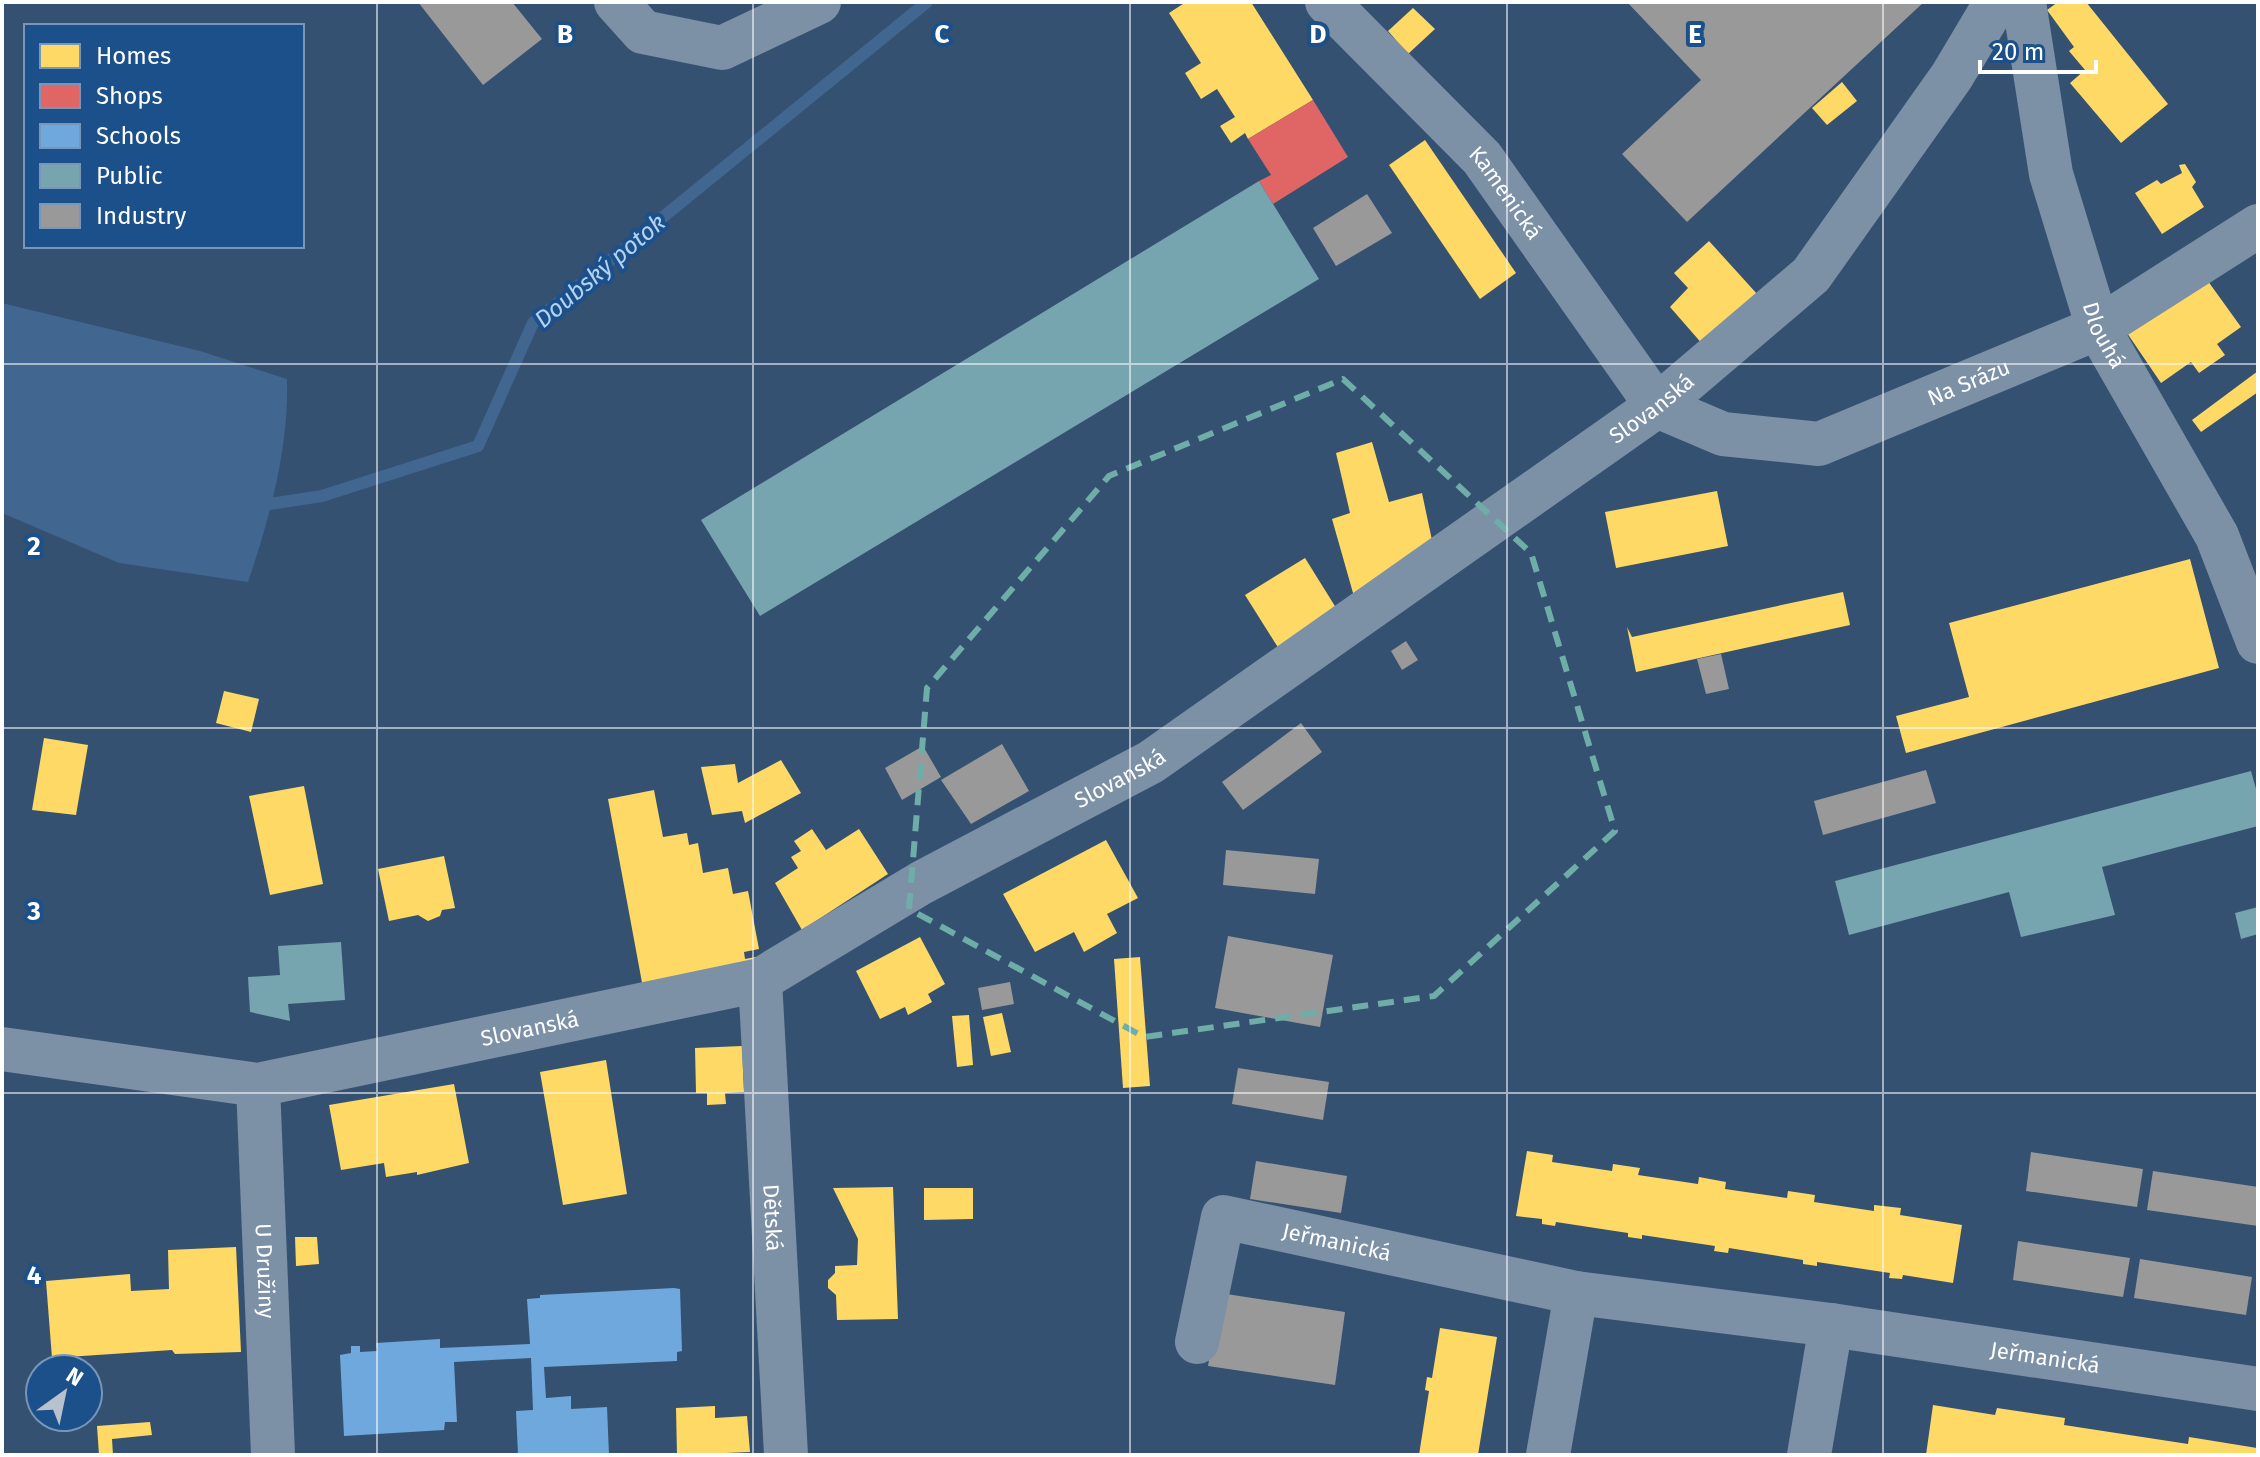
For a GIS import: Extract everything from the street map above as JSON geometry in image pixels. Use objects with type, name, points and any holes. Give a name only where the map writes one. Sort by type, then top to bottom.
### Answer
[{"type":"street","points":[[616,2],[643,32],[722,48],[819,2]]},
{"type":"street","name":"Kamenická","points":[[1327,2],[1482,158],[1657,406]]},
{"type":"street","name":"Slovanská","points":[[2,1049],[258,1085],[760,980],[921,883],[1151,762],[1657,406],[1811,275],[1952,76],[1996,2]]},
{"type":"street","name":"Dlouhá","points":[[2024,2],[2051,174],[2098,328],[2217,536],[2258,642]]},
{"type":"street","name":"Na Srázu","points":[[1657,406],[1723,434],[1819,444],[2098,328],[2258,226]]},
{"type":"street","name":"Dětská","points":[[760,980],[786,1455]]},
{"type":"street","name":"U Družiny","points":[[258,1085],[273,1455]]},
{"type":"street","name":"Jeřmanická","points":[[1197,1342],[1223,1217],[1576,1293],[1831,1325],[2258,1389]]},
{"type":"street","points":[[1548,1455],[1576,1293]]},
{"type":"street","points":[[1809,1455],[1831,1325]]},
{"type":"highlighted area","points":[[1343,379],[1531,553],[1615,831],[1434,996],[1144,1037],[909,909],[927,688],[1109,476]]},
{"type":"water","points":[[2,303],[200,351],[287,379],[281,456],[264,533],[248,582],[119,563],[2,513]]},
{"type":"building: Homes","points":[[1186,2],[1251,2],[1313,100],[1248,139],[1245,133],[1231,143],[1220,126],[1235,117],[1217,89],[1201,99],[1185,73],[1201,63],[1169,13]]},
{"type":"building: Homes","points":[[2058,2],[2086,2],[2168,104],[2121,143],[2070,83],[2085,70],[2069,51],[2074,47],[2047,10]]},
{"type":"building: Homes","points":[[1413,8],[1435,29],[1408,54],[1388,31]]},
{"type":"building: Homes","points":[[1842,82],[1857,101],[1827,125],[1812,108]]},
{"type":"building: Homes","points":[[1425,140],[1516,273],[1480,299],[1389,165]]},
{"type":"building: Homes","points":[[2185,164],[2196,182],[2192,187],[2204,207],[2162,234],[2135,193],[2157,180],[2161,184],[2182,173],[2179,165]]},
{"type":"building: Homes","points":[[1709,241],[1758,295],[1704,346],[1670,307],[1688,288],[1674,273]]},
{"type":"building: Homes","points":[[2205,277],[2241,327],[2217,344],[2225,355],[2199,373],[2191,362],[2161,383],[2127,333]]},
{"type":"building: Homes","points":[[2258,371],[2258,392],[2201,432],[2192,420]]},
{"type":"building: Homes","points":[[1372,442],[1389,502],[1422,493],[1433,545],[1355,600],[1332,519],[1350,513],[1336,453]]},
{"type":"building: Homes","points":[[1717,491],[1728,546],[1616,568],[1605,512]]},
{"type":"building: Homes","points":[[1305,558],[1338,611],[1279,649],[1245,595]]},
{"type":"building: Homes","points":[[2190,559],[2219,668],[1906,753],[1896,716],[1969,697],[1949,623]]},
{"type":"building: Homes","points":[[1843,592],[1850,625],[1636,672],[1627,627],[1632,637]]},
{"type":"building: Homes","points":[[224,691],[259,699],[251,732],[216,723]]},
{"type":"building: Homes","points":[[44,738],[88,745],[76,815],[32,810]]},
{"type":"building: Homes","points":[[781,760],[801,793],[745,823],[742,811],[712,815],[701,767],[735,764],[738,783]]},
{"type":"building: Homes","points":[[304,786],[323,884],[270,895],[249,796]]},
{"type":"building: Homes","points":[[654,790],[663,837],[687,833],[689,845],[698,843],[703,873],[728,868],[733,894],[748,891],[759,949],[744,952],[745,959],[761,956],[763,962],[643,988],[608,799]]},
{"type":"building: Homes","points":[[812,829],[826,850],[859,829],[888,874],[802,930],[775,883],[798,868],[791,857],[801,851],[794,841]]},
{"type":"building: Homes","points":[[1106,840],[1138,898],[1107,914],[1117,933],[1084,952],[1074,932],[1035,952],[1003,894]]},
{"type":"building: Homes","points":[[444,856],[455,908],[442,910],[440,916],[428,921],[418,915],[389,921],[378,869]]},
{"type":"building: Homes","points":[[920,937],[945,984],[928,994],[932,1002],[908,1015],[905,1007],[880,1019],[856,971]]},
{"type":"building: Homes","points":[[1140,957],[1150,1086],[1123,1088],[1114,959]]},
{"type":"building: Homes","points":[[1002,1013],[1011,1052],[991,1056],[983,1017]]},
{"type":"building: Homes","points":[[969,1015],[973,1065],[957,1067],[952,1016]]},
{"type":"building: Homes","points":[[742,1046],[744,1092],[725,1093],[726,1104],[707,1105],[707,1093],[696,1093],[695,1048]]},
{"type":"building: Homes","points":[[606,1060],[627,1194],[563,1205],[540,1072]]},
{"type":"building: Homes","points":[[454,1084],[469,1163],[417,1175],[417,1172],[386,1177],[384,1163],[341,1170],[329,1105]]},
{"type":"building: Homes","points":[[1527,1151],[1553,1155],[1552,1162],[1612,1171],[1613,1164],[1640,1168],[1638,1175],[1698,1184],[1699,1177],[1726,1182],[1725,1189],[1787,1198],[1788,1191],[1815,1195],[1814,1202],[1874,1211],[1874,1205],[1901,1208],[1900,1215],[1962,1225],[1953,1283],[1903,1275],[1902,1279],[1889,1278],[1890,1273],[1817,1262],[1817,1266],[1803,1264],[1803,1260],[1729,1248],[1728,1253],[1714,1251],[1715,1246],[1642,1235],[1642,1239],[1628,1237],[1628,1233],[1556,1222],[1555,1226],[1542,1224],[1542,1219],[1516,1216]]},
{"type":"building: Homes","points":[[893,1187],[898,1319],[837,1320],[836,1295],[828,1288],[828,1280],[835,1273],[835,1266],[857,1265],[858,1239],[833,1188]]},
{"type":"building: Homes","points":[[924,1188],[973,1188],[973,1219],[924,1220]]},
{"type":"building: Homes","points":[[295,1237],[317,1237],[319,1264],[296,1266]]},
{"type":"building: Homes","points":[[236,1247],[241,1352],[52,1353],[46,1281],[130,1274],[131,1291],[169,1289],[168,1250]]},
{"type":"building: Homes","points":[[1440,1328],[1497,1337],[1478,1455],[1419,1455],[1429,1391],[1425,1390],[1427,1377],[1432,1378]]},
{"type":"building: Homes","points":[[1933,1405],[1995,1415],[1997,1408],[2065,1418],[2064,1425],[2188,1444],[2189,1437],[2257,1448],[2257,1455],[1926,1455]]},
{"type":"building: Homes","points":[[715,1406],[715,1418],[747,1416],[750,1452],[677,1455],[676,1408]]},
{"type":"building: Homes","points":[[150,1422],[152,1435],[112,1439],[113,1455],[99,1455],[97,1433],[104,1433],[104,1425]]},
{"type":"building: Shops","points":[[1313,100],[1348,157],[1273,204],[1259,181],[1271,175],[1248,139]]},
{"type":"building: Schools","points":[[680,1289],[682,1351],[677,1352],[677,1361],[544,1367],[546,1398],[571,1396],[571,1409],[607,1407],[609,1455],[518,1455],[516,1411],[533,1410],[531,1358],[454,1362],[457,1422],[445,1422],[444,1430],[344,1436],[340,1355],[351,1353],[351,1346],[360,1346],[360,1352],[377,1351],[376,1343],[440,1339],[440,1348],[530,1344],[527,1299],[540,1298],[540,1295]]},
{"type":"building: Public","points":[[1259,181],[1319,279],[760,616],[701,520]]},
{"type":"building: Public","points":[[2251,771],[2258,796],[2258,826],[2102,867],[2115,915],[2021,937],[2009,892],[1849,935],[1835,881]]},
{"type":"building: Public","points":[[2258,907],[2258,934],[2241,939],[2235,913]]},
{"type":"building: Public","points":[[341,942],[345,1000],[288,1004],[290,1021],[250,1012],[248,977],[280,975],[278,946]]},
{"type":"building: Industry","points":[[418,2],[512,2],[542,39],[483,85]]},
{"type":"building: Industry","points":[[1627,2],[1924,2],[1687,222],[1622,154],[1701,80]]},
{"type":"building: Industry","points":[[1367,194],[1392,233],[1336,266],[1313,228]]},
{"type":"building: Industry","points":[[1406,641],[1418,660],[1402,670],[1391,651]]},
{"type":"building: Industry","points":[[1721,654],[1729,689],[1706,694],[1697,659]]},
{"type":"building: Industry","points":[[1301,723],[1322,752],[1243,810],[1222,782]]},
{"type":"building: Industry","points":[[1002,744],[1029,791],[971,824],[941,780]]},
{"type":"building: Industry","points":[[923,746],[941,777],[902,800],[885,768]]},
{"type":"building: Industry","points":[[1926,770],[1936,803],[1823,835],[1814,801]]},
{"type":"building: Industry","points":[[1226,850],[1319,859],[1315,894],[1223,885]]},
{"type":"building: Industry","points":[[1228,936],[1333,955],[1320,1027],[1215,1008]]},
{"type":"building: Industry","points":[[1010,982],[1014,1004],[982,1010],[978,988]]},
{"type":"building: Industry","points":[[1238,1068],[1329,1082],[1323,1120],[1232,1104]]},
{"type":"building: Industry","points":[[2031,1152],[2143,1169],[2137,1207],[2026,1191]]},
{"type":"building: Industry","points":[[1256,1161],[1347,1176],[1341,1213],[1250,1199]]},
{"type":"building: Industry","points":[[2153,1171],[2258,1187],[2258,1226],[2147,1210]]},
{"type":"building: Industry","points":[[2018,1241],[2130,1258],[2123,1297],[2013,1280]]},
{"type":"building: Industry","points":[[2140,1259],[2252,1277],[2246,1315],[2134,1298]]},
{"type":"building: Industry","points":[[1220,1293],[1345,1312],[1335,1385],[1208,1366]]},
{"type":"waterway","name":"Doubský potok","points":[[257,506],[322,496],[478,446],[533,323],[927,2]]}]
